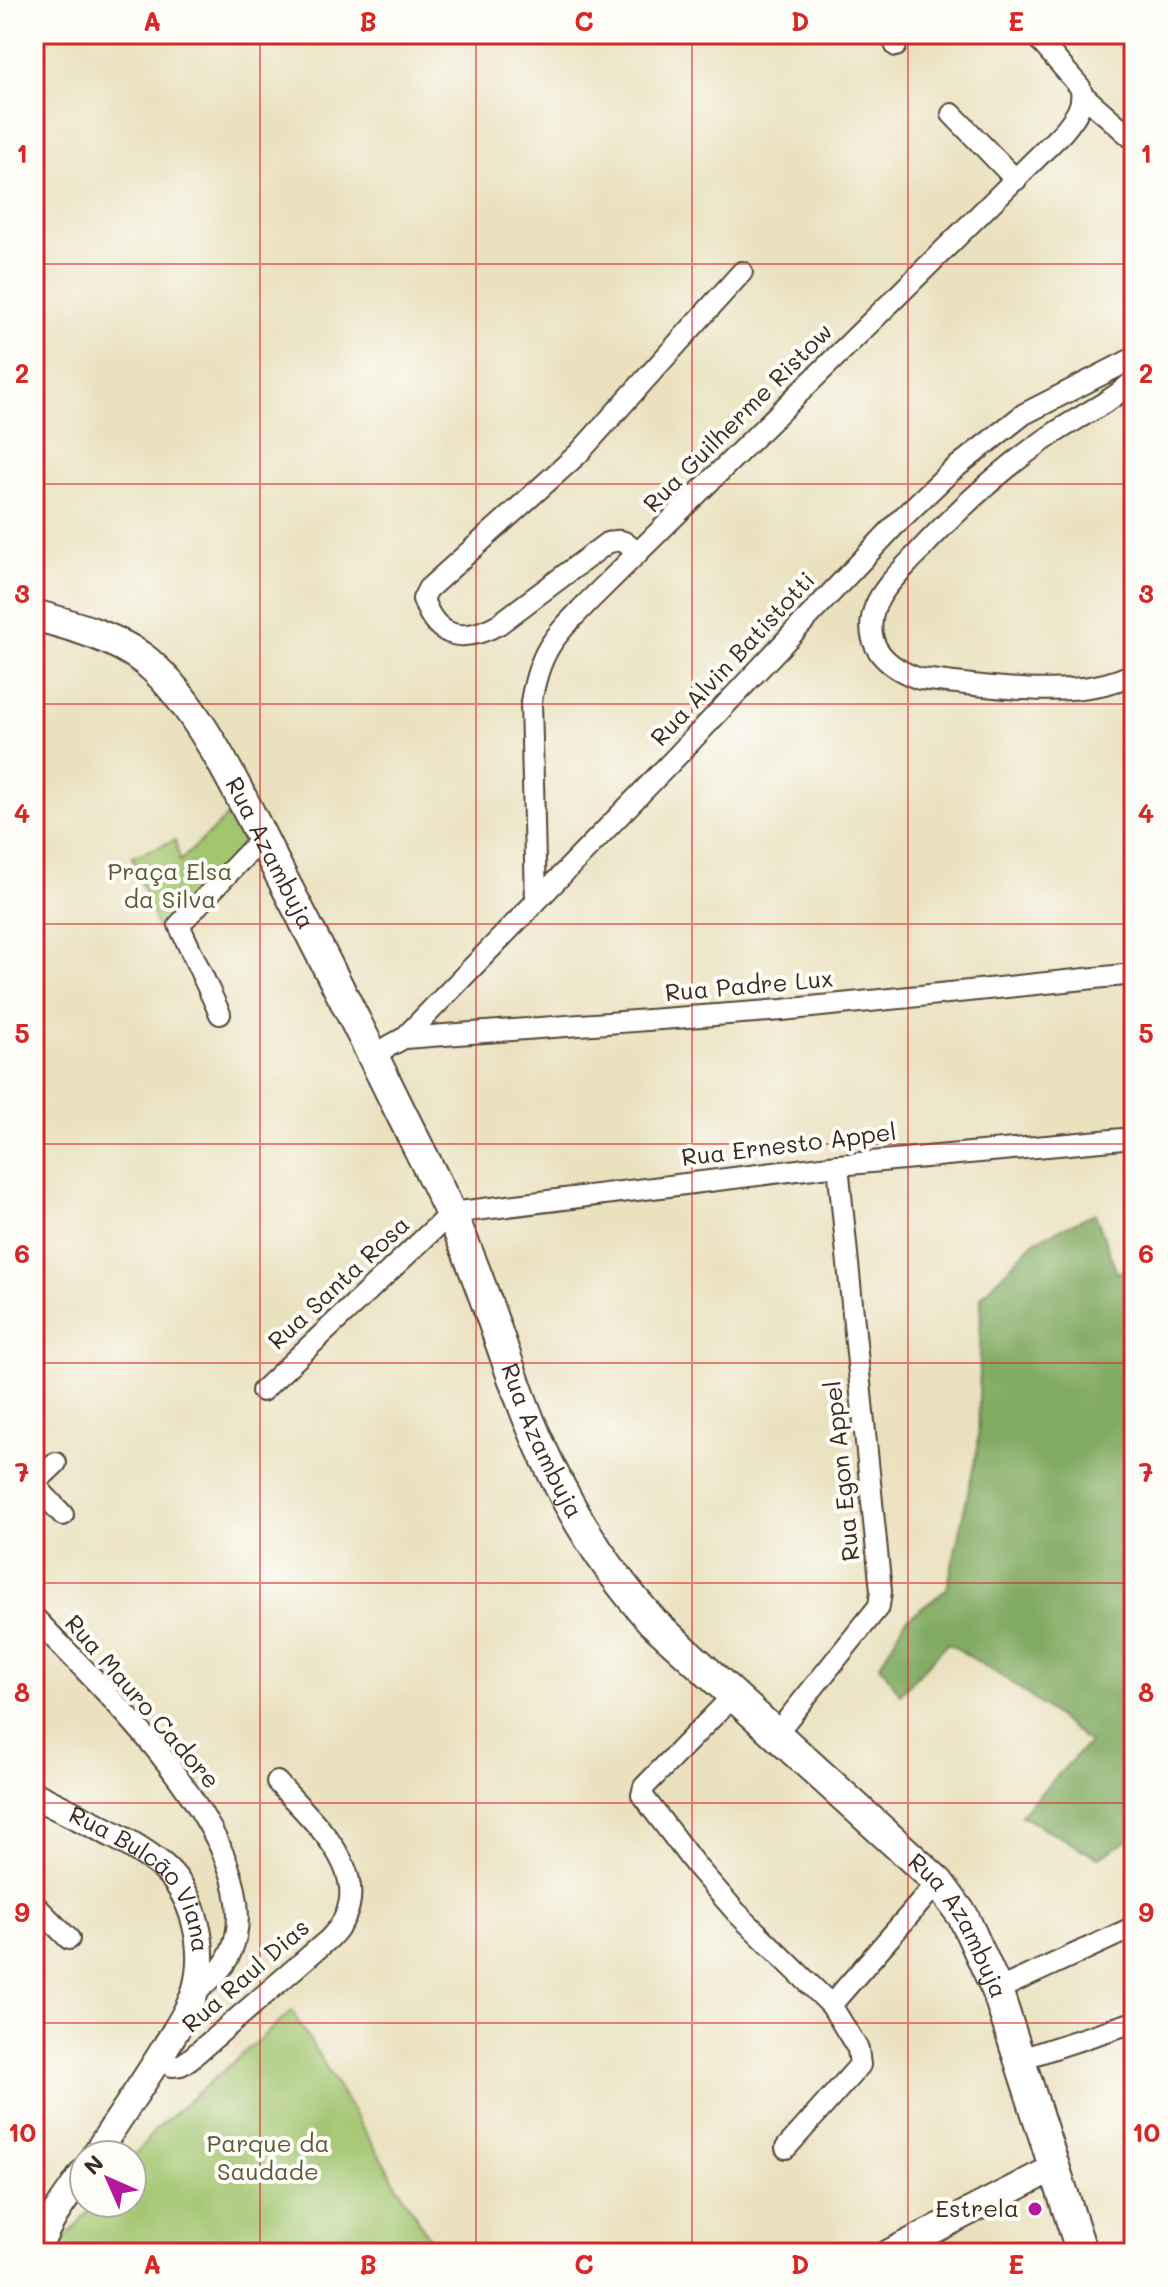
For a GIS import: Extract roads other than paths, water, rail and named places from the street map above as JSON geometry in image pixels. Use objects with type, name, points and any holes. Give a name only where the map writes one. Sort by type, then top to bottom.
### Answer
[{"type":"main road","name":"Rua Azambuja","points":[[34,615],[124,647],[146,661],[187,709],[214,749],[373,1055],[451,1213],[547,1461],[597,1551],[624,1591],[653,1622],[938,1882],[963,1916],[997,1990],[1082,2253]]},
{"type":"street","points":[[1034,34],[1080,87],[1083,95],[1132,138]]},
{"type":"street","name":"Rua Guilherme Ristow","points":[[536,901],[531,702],[536,671],[559,633],[1062,133],[1080,106],[1083,95]]},
{"type":"street","points":[[952,114],[1016,180]]},
{"type":"street","points":[[637,554],[625,541],[618,539],[607,543],[499,624],[482,633],[453,636],[443,631],[423,599],[428,589],[578,454],[742,272]]},
{"type":"street","name":"Rua Alvin Batistotti","points":[[404,1038],[900,520],[949,473],[1024,414],[1134,358]]},
{"type":"street","points":[[1134,380],[1001,472],[960,510],[893,579],[875,607],[872,627],[874,643],[883,659],[899,672],[920,679],[1072,689],[1100,686],[1134,673]]},
{"type":"street","points":[[220,1014],[179,925],[262,838]]},
{"type":"street","name":"Rua Padre Lux","points":[[373,1055],[404,1038],[782,1010],[1134,974]]},
{"type":"street","name":"Rua Ernesto Appel","points":[[451,1213],[838,1165],[1134,1138]]},
{"type":"street","name":"Rua Egon Appel","points":[[775,1735],[873,1617],[879,1606],[881,1591],[838,1165]]},
{"type":"street","name":"Rua Santa Rosa","points":[[262,1391],[451,1213]]},
{"type":"street","points":[[56,1463],[34,1484],[63,1515]]},
{"type":"street","name":"Rua Mauro Cadore","points":[[34,1617],[168,1764],[203,1812],[224,1856],[236,1893],[237,1927],[231,1952],[219,1972],[194,1994]]},
{"type":"street","points":[[733,1696],[644,1787],[642,1795],[736,1912],[831,2005],[858,2049],[860,2065],[786,2148]]},
{"type":"street","name":"Rua Raul Dias","points":[[159,2058],[172,2066],[190,2059],[329,1939],[347,1914],[351,1880],[345,1864],[329,1840],[277,1782]]},
{"type":"street","name":"Rua Bulcão Viana","points":[[34,1795],[159,1863],[190,1906],[198,1934],[199,1961],[194,1994],[159,2058],[106,2139]]},
{"type":"street","points":[[831,2005],[938,1882]]},
{"type":"street","points":[[34,1904],[69,1939]]},
{"type":"street","points":[[997,1990],[1134,1927]]},
{"type":"street","points":[[1021,2059],[1134,2022]]},
{"type":"street","points":[[889,2253],[1054,2168]]},
{"type":"street","points":[[37,2253],[48,2228],[68,2197]]},
{"type":"place","name":"Estrela","points":[[1035,2209]]},
{"type":"park label","name":"Praça Elsa da Silva","points":[[170,886]]},
{"type":"park label","name":"Parque da Saudade","points":[[268,2158]]}]
